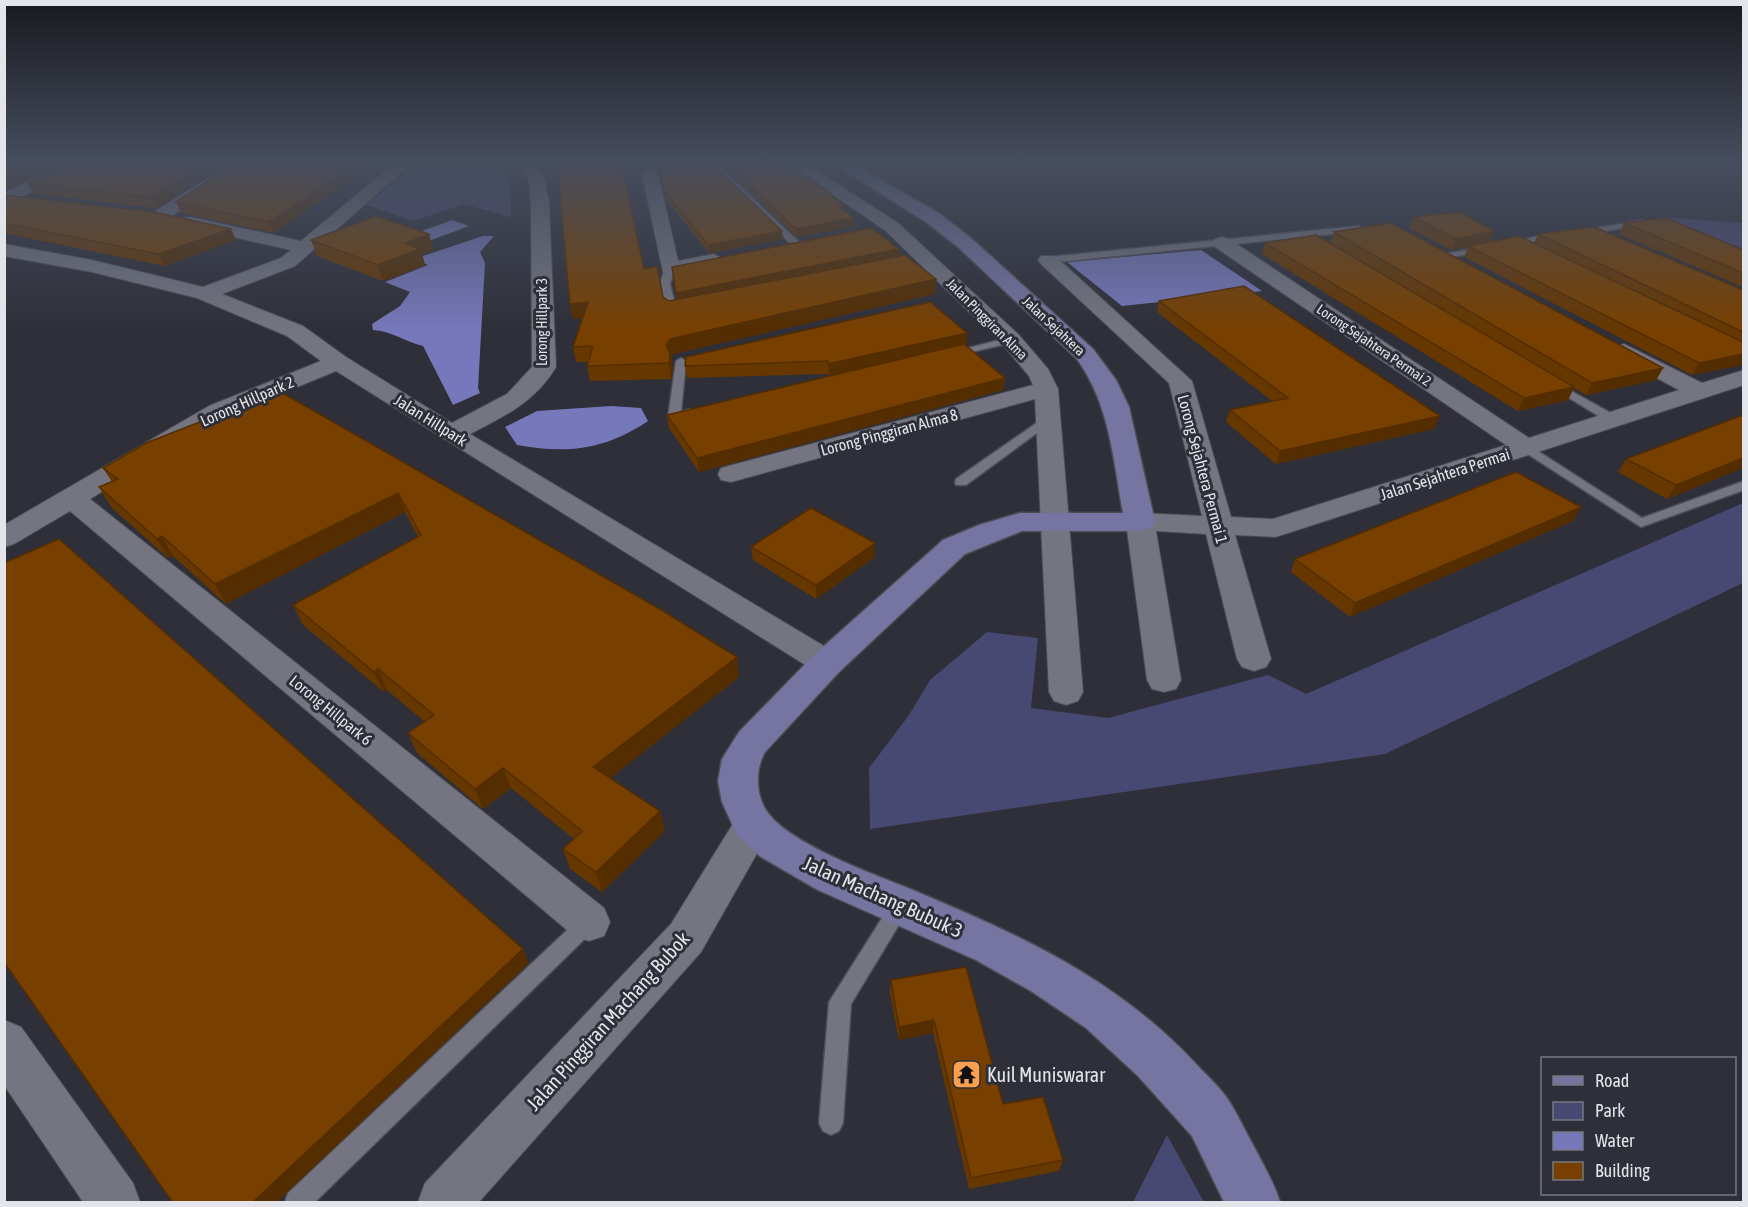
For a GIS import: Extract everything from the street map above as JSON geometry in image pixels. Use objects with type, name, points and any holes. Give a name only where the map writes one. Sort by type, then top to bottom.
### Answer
[{"type":"main road","name":"Jalan Sejahtera","points":[[933,218],[965,243],[1085,354],[1104,380],[1116,407],[1140,522]]},
{"type":"main road","name":"Jalan Machang Bubuk 3","points":[[1140,522],[1054,520],[1020,522],[990,531],[954,547],[827,663],[752,742],[741,759],[738,781],[742,802],[753,825],[776,845],[813,867],[992,945],[1048,976],[1103,1012],[1156,1058],[1210,1119],[1253,1203]]},
{"type":"street","points":[[169,218],[303,247]]},
{"type":"street","points":[[204,294],[288,262],[337,218]]},
{"type":"street","name":"Lorong Hillpark 3","points":[[451,433],[517,400],[536,383],[544,367],[540,218]]},
{"type":"street","points":[[659,218],[670,268],[728,257]]},
{"type":"street","name":"Jalan Pinggiran Alma","points":[[879,218],[892,227],[956,299],[1011,340],[1040,374],[1046,389],[1066,692]]},
{"type":"street","points":[[860,233],[892,227]]},
{"type":"street","points":[[1593,230],[1625,244]]},
{"type":"street","points":[[774,249],[818,241]]},
{"type":"street","name":"Lorong Sejahtera Permai 2","points":[[1222,243],[1527,448]]},
{"type":"street","points":[[1425,244],[1477,272]]},
{"type":"street","name":"Jalan Hillpark","points":[[4,250],[92,266],[204,294],[295,331],[338,362],[451,433],[827,663]]},
{"type":"street","name":"Lorong Sejahtera Permai 1","points":[[1048,260],[1180,381],[1254,659]]},
{"type":"street","points":[[1609,343],[1701,392]]},
{"type":"street","points":[[681,361],[704,356]]},
{"type":"street","name":"Lorong Hillpark 2","points":[[4,538],[218,411],[338,362]]},
{"type":"street","name":"Jalan Sejahtera Permai","points":[[1140,522],[1275,528],[1743,377]]},
{"type":"street","name":"Lorong Pinggiran Alma 8","points":[[731,474],[1046,389]]},
{"type":"street","name":"Lorong Hillpark 6","points":[[73,499],[589,922]]},
{"type":"street","name":"Jalan Sejahtera","points":[[1140,522],[1164,680]]},
{"type":"street","name":"Jalan Pinggiran Machang Bubok","points":[[444,1203],[686,938],[753,825]]},
{"type":"street","points":[[4,1043],[114,1203]]},
{"type":"lane","points":[[769,218],[797,245]]},
{"type":"lane","points":[[1446,255],[1514,241],[1651,221]]},
{"type":"lane","points":[[1048,260],[1359,229]]},
{"type":"lane","points":[[1304,234],[1324,246]]},
{"type":"lane","points":[[1514,241],[1535,251]]},
{"type":"lane","points":[[670,268],[665,284],[672,311],[695,306]]},
{"type":"lane","points":[[941,356],[1011,340]]},
{"type":"lane","points":[[681,361],[674,417],[698,412]]},
{"type":"lane","points":[[1544,378],[1614,420]]},
{"type":"lane","points":[[961,482],[1048,419]]},
{"type":"lane","points":[[1527,448],[1641,523],[1743,485]]},
{"type":"lane","points":[[831,1123],[840,1002],[901,905]]},
{"type":"lane","points":[[297,1203],[589,922]]},
{"type":"green space","points":[[1661,218],[1743,223],[1743,252]]},
{"type":"green space","points":[[1743,503],[1743,583],[1385,754],[870,829],[869,768],[909,715],[930,680],[987,632],[1038,638],[1031,708],[1108,718],[1268,675],[1306,694]]},
{"type":"green space","points":[[1167,1135],[1204,1202],[1133,1202]]},
{"type":"water","points":[[452,220],[469,226],[426,242],[408,236]]},
{"type":"water","points":[[483,236],[494,236],[480,252],[485,263],[478,388],[480,393],[453,405],[423,346],[386,332],[373,330],[372,324],[400,306],[410,292],[385,282],[428,265],[414,259]]},
{"type":"water","points":[[1201,250],[1262,291],[1122,306],[1067,262]]},
{"type":"water","points":[[611,406],[641,408],[648,421],[632,431],[601,444],[569,449],[517,445],[505,427],[537,411]]},
{"type":"building","points":[[4,218],[183,218],[231,229],[158,254],[4,223]]},
{"type":"building","points":[[252,218],[274,218],[269,222]]},
{"type":"building","points":[[370,218],[383,218],[429,234],[406,243],[420,249],[378,265],[311,240]]},
{"type":"building","points":[[562,218],[633,218],[644,269],[657,266],[663,297],[669,301],[905,255],[936,279],[670,339],[666,345],[670,353],[669,363],[587,366],[593,346],[573,347],[588,302],[570,304]]},
{"type":"building","points":[[686,218],[769,218],[782,231],[708,245]]},
{"type":"building","points":[[785,218],[852,218],[796,229]]},
{"type":"building","points":[[1416,218],[1471,218],[1494,231],[1456,239]]},
{"type":"building","points":[[1667,218],[1743,250],[1743,273],[1624,223]]},
{"type":"building","points":[[1391,223],[1663,368],[1592,383],[1334,232]]},
{"type":"building","points":[[1594,227],[1743,290],[1743,332],[1538,234]]},
{"type":"building","points":[[871,228],[899,249],[676,293],[672,267]]},
{"type":"building","points":[[1316,235],[1574,387],[1524,398],[1265,243]]},
{"type":"building","points":[[1519,236],[1743,342],[1743,354],[1699,363],[1468,246]]},
{"type":"building","points":[[1244,286],[1440,416],[1280,451],[1230,410],[1288,398],[1159,301]]},
{"type":"building","points":[[930,302],[967,333],[828,364],[828,361],[685,366],[686,357]]},
{"type":"building","points":[[964,344],[1005,378],[697,458],[667,415]]},
{"type":"building","points":[[279,391],[663,611],[737,657],[593,767],[660,811],[596,872],[563,849],[582,831],[503,768],[475,789],[408,733],[434,715],[378,669],[374,672],[293,605],[421,535],[398,493],[215,584],[162,536],[157,539],[99,487],[118,479],[103,468],[146,443]]},
{"type":"building","points":[[1743,415],[1743,458],[1676,485],[1626,459]]},
{"type":"building","points":[[1516,472],[1581,507],[1355,603],[1295,559]]},
{"type":"building","points":[[811,508],[875,543],[816,585],[751,547]]},
{"type":"building","points":[[59,539],[523,949],[252,1203],[173,1203],[4,962],[4,563]]},
{"type":"building","name":"Kuil Muniswarar","points":[[966,967],[1003,1104],[1043,1097],[1063,1160],[971,1178],[934,1020],[899,1027],[891,980]]},
{"type":"place","name":"Kuil Muniswarar","points":[[966,1075]]}]
